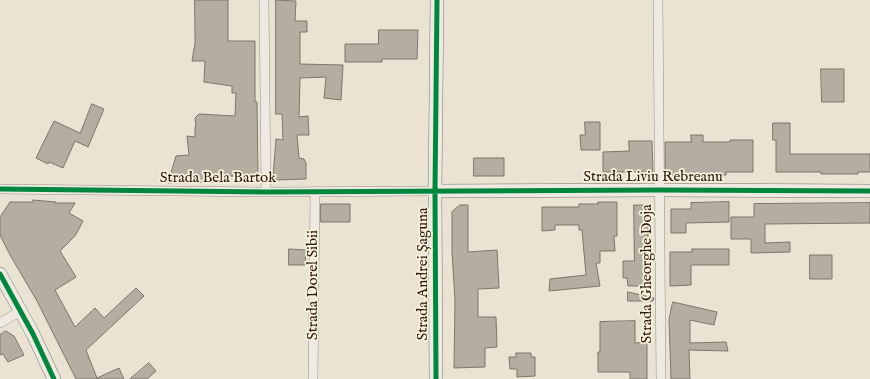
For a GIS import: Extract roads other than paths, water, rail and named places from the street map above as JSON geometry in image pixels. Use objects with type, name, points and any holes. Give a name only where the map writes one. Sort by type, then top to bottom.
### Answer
[{"type":"street","points":[[264,0],[266,192]]},
{"type":"street","name":"Strada Andrei Șaguna","points":[[436,379],[435,191],[437,0]]},
{"type":"street","name":"Strada Gheorghe Doja","points":[[658,0],[660,379]]},
{"type":"street","name":"Strada Bela Bartok","points":[[0,189],[266,192],[435,191]]},
{"type":"street","name":"Strada Liviu Rebreanu","points":[[435,191],[870,191]]},
{"type":"street","name":"Strada Dorel Sibii","points":[[313,379],[315,192]]},
{"type":"street","points":[[0,274],[33,334],[54,379]]},
{"type":"street","points":[[0,323],[21,311]]}]
